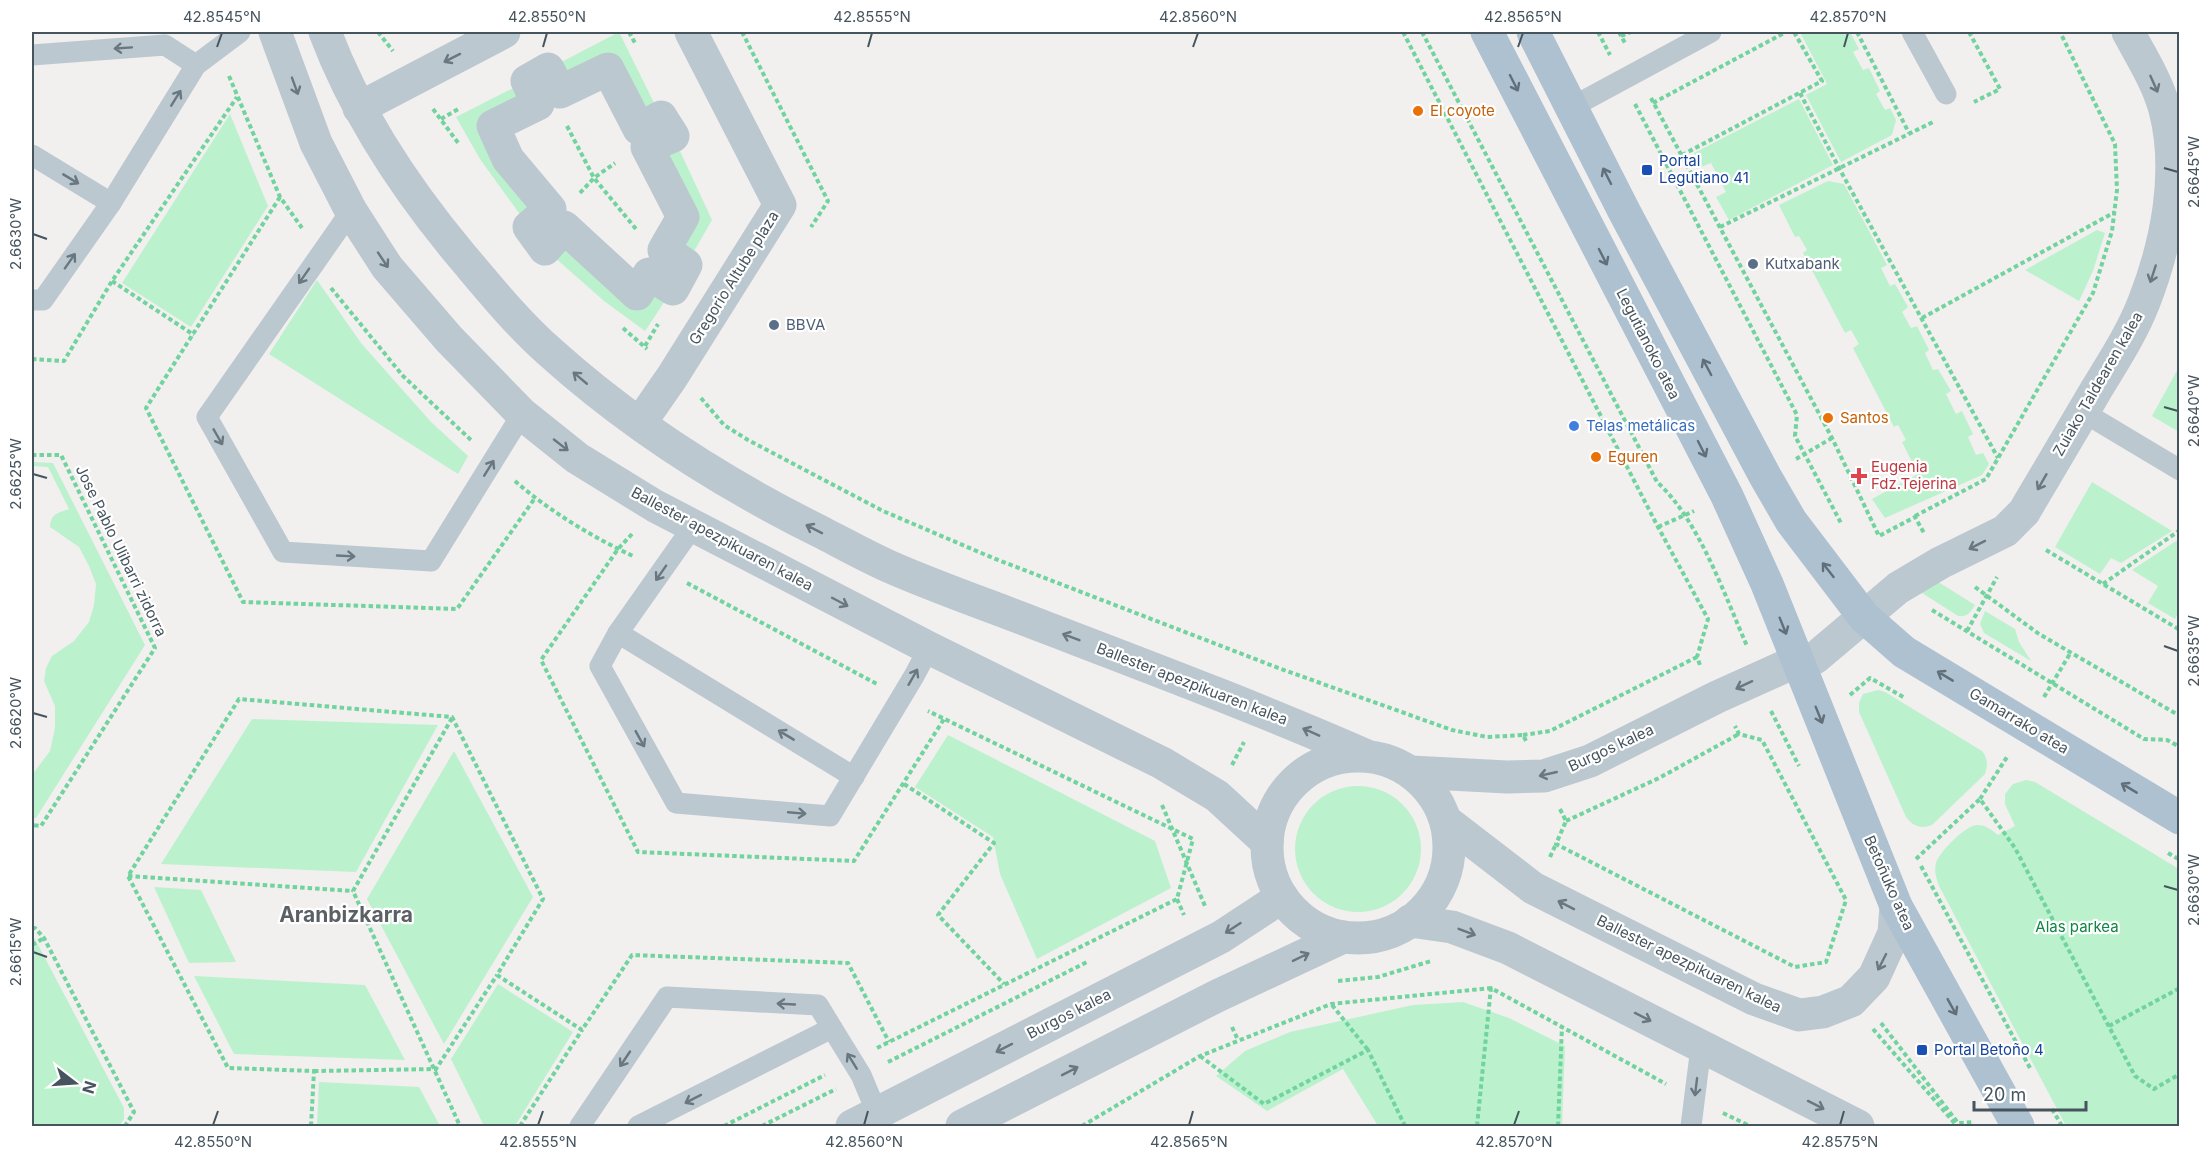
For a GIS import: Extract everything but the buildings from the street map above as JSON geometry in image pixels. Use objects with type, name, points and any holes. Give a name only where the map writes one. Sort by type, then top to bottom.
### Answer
[{"type":"main road","name":"Legutianoko atea","points":[[1487,32],[1727,496],[1767,584],[1797,661]]},
{"type":"main road","points":[[1533,32],[1765,476],[1791,521],[1864,616]]},
{"type":"main road","name":"Gamarrako atea","points":[[1864,616],[1904,652],[2180,818]]},
{"type":"main road","name":"Betoñuko atea","points":[[1797,661],[1890,892],[2018,1126]]},
{"type":"street","name":"Ballester apezpikuaren kalea","points":[[274,32],[316,143],[351,211],[387,267],[449,339],[522,414],[577,458],[655,506],[929,648],[1162,763],[1217,796],[1267,842]]},
{"type":"street","name":"Ballester apezpikuaren kalea","points":[[325,32],[359,108],[399,175],[441,231],[494,295],[548,350],[596,392],[696,462],[778,511],[886,566],[1260,709],[1365,755]]},
{"type":"street","points":[[359,108],[504,32]]},
{"type":"street","name":"Gregorio Altube plaza","points":[[640,423],[672,377],[780,205],[691,32]]},
{"type":"street","name":"Zuiako Taldearen kalea","points":[[1797,661],[1815,658],[1898,588],[2005,531],[2024,512],[2127,338],[2144,303],[2157,263],[2173,174],[2175,138],[2164,108],[2128,32]]},
{"type":"street","points":[[548,69],[560,92],[608,69],[639,129],[661,117],[673,136],[647,147],[683,217],[664,250],[686,265],[673,289],[649,274],[637,294],[564,227],[545,249],[529,227],[550,209],[508,159],[493,126],[538,104],[527,81],[548,69]]},
{"type":"street","name":"Burgos kalea","points":[[1411,772],[1507,777],[1544,776],[1590,761],[1717,697],[1797,661]]},
{"type":"street","points":[[1365,755],[1397,763],[1411,772],[1426,785],[1438,802],[1446,821],[1450,849],[1444,877],[1431,902],[1410,921],[1378,936],[1343,937],[1325,932],[1308,923],[1282,897],[1270,870],[1267,842],[1273,813],[1288,789],[1309,770],[1336,758],[1365,755]]},
{"type":"street","name":"Ballester apezpikuaren kalea","points":[[1446,821],[1533,888],[1754,999],[1799,1015],[1823,1012],[1856,996]]},
{"type":"street","points":[[1856,996],[1874,977],[1894,933],[1890,892]]},
{"type":"street","name":"Burgos kalea","points":[[864,1120],[1221,937],[1282,897]]},
{"type":"street","points":[[1410,921],[1452,927],[1508,948],[1858,1126]]},
{"type":"street","points":[[962,1126],[1217,996],[1343,937]]},
{"type":"lane","points":[[32,300],[43,300],[111,203],[196,65],[240,32]]},
{"type":"lane","points":[[1572,107],[1711,32]]},
{"type":"lane","points":[[1912,32],[1946,94]]},
{"type":"lane","points":[[32,55],[165,45],[196,65]]},
{"type":"lane","points":[[32,155],[111,203]]},
{"type":"lane","points":[[351,211],[207,417],[284,552],[431,561],[522,414]]},
{"type":"lane","points":[[2083,412],[2180,470]]},
{"type":"lane","points":[[694,525],[618,633],[600,666],[676,803],[830,816],[929,648]]},
{"type":"lane","points":[[618,633],[854,777]]},
{"type":"lane","points":[[580,1126],[667,997],[818,1005],[857,1068],[864,1120]]},
{"type":"lane","points":[[638,1126],[832,1028]]},
{"type":"lane","points":[[1691,1126],[1701,1047]]},
{"type":"path","points":[[378,32],[461,146]]},
{"type":"path","points":[[1403,32],[1708,619],[1696,657],[1739,734]]},
{"type":"path","points":[[1422,32],[1657,482],[1673,496],[1701,545],[1761,677],[1763,697],[1800,768]]},
{"type":"path","points":[[1598,32],[1653,103],[1832,438],[1879,536],[1986,479],[2092,293],[2112,231],[2115,212],[2117,190],[2115,144],[2060,32]]},
{"type":"path","points":[[1631,32],[1620,34],[1630,75],[1797,415],[1795,436],[1844,528]]},
{"type":"path","points":[[1653,103],[1786,32]]},
{"type":"path","points":[[1681,155],[1822,81],[1794,32]]},
{"type":"path","points":[[1857,32],[1909,133]]},
{"type":"path","points":[[1969,32],[2000,89],[1970,104]]},
{"type":"path","points":[[219,48],[237,97],[280,197],[320,254],[329,285],[403,376],[535,498],[618,549],[663,570],[944,719],[1193,839]]},
{"type":"path","points":[[1800,93],[1998,458]]},
{"type":"path","points":[[32,359],[64,361],[112,281],[237,97]]},
{"type":"path","points":[[562,117],[594,178],[638,231]]},
{"type":"path","points":[[1720,227],[1939,118]]},
{"type":"path","points":[[579,195],[594,178],[621,159]]},
{"type":"path","points":[[280,197],[146,408],[243,602],[457,609],[535,498]]},
{"type":"path","points":[[1922,318],[2115,212]]},
{"type":"path","points":[[112,281],[194,335]]},
{"type":"path","points":[[618,324],[645,346],[672,377],[703,400],[724,425],[883,511],[993,558],[1281,669],[1452,730],[1487,737],[1550,731],[1696,657]]},
{"type":"path","name":"Jose Pablo Ulibarri zidorra","points":[[32,454],[61,455],[155,648],[41,826],[32,825]]},
{"type":"path","points":[[1915,517],[1940,564],[1993,599],[2039,634],[2180,716]]},
{"type":"path","points":[[2103,584],[2180,530]]},
{"type":"path","points":[[618,549],[541,660],[638,852],[854,861],[944,719]]},
{"type":"path","points":[[2046,550],[2180,630]]},
{"type":"path","points":[[1898,588],[2144,739],[2168,740],[2180,747]]},
{"type":"path","points":[[762,1126],[857,1068],[889,1042],[1177,899],[1193,839],[1281,669]]},
{"type":"path","points":[[1847,698],[1870,678]]},
{"type":"path","points":[[128,876],[239,699],[452,717]]},
{"type":"path","points":[[353,891],[452,717]]},
{"type":"path","points":[[436,1069],[497,975],[543,898],[452,717]]},
{"type":"path","points":[[1739,734],[1762,740],[1846,900],[1826,962],[1795,967],[1556,844],[1566,821],[1659,778],[1739,734]]},
{"type":"path","points":[[1523,735],[1566,821]]},
{"type":"path","points":[[904,784],[994,843],[938,915],[1004,984]]},
{"type":"path","points":[[1846,900],[1890,892],[1917,858],[1980,799],[2015,848],[2135,1076],[2154,1089],[2180,1074]]},
{"type":"path","points":[[1912,848],[2034,1075]]},
{"type":"path","points":[[128,876],[353,891]]},
{"type":"path","points":[[128,876],[228,1068],[314,1071],[436,1069]]},
{"type":"path","points":[[353,891],[460,1126]]},
{"type":"path","points":[[1203,904],[1221,937]]},
{"type":"path","points":[[1182,914],[1193,909]]},
{"type":"path","points":[[32,928],[35,928],[44,938],[134,1112],[125,1126]]},
{"type":"path","points":[[32,945],[44,938]]},
{"type":"path","points":[[520,1126],[632,955],[848,963],[889,1042]]},
{"type":"path","points":[[724,1126],[857,1068],[1097,957]]},
{"type":"path","points":[[1330,982],[1378,977],[1437,960]]},
{"type":"path","points":[[1826,962],[1869,1008],[1958,1123],[1984,1122]]},
{"type":"path","points":[[497,975],[582,1030]]},
{"type":"path","points":[[1477,1126],[1491,988]]},
{"type":"path","points":[[1082,1126],[1200,1056],[1331,1004],[1491,988],[1749,1126]]},
{"type":"path","points":[[2109,1026],[2180,988]]},
{"type":"path","points":[[1856,996],[1861,1015],[1957,1126]]},
{"type":"path","points":[[1331,1004],[1368,1050],[1405,1126]]},
{"type":"path","points":[[1558,1126],[1562,1026]]},
{"type":"path","points":[[1200,1056],[1264,1104],[1368,1050]]},
{"type":"path","points":[[311,1126],[314,1071]]},
{"type":"path","points":[[2050,1106],[2062,1126]]},
{"type":"green space","points":[[619,32],[661,117],[639,129],[608,69],[560,92],[548,69]]},
{"type":"green space","points":[[1800,32],[1850,32],[1859,49],[1853,52],[1863,70],[1869,68],[1880,91],[1876,94],[1885,110],[1890,108],[1896,120],[1892,135],[1841,162],[1806,95],[1827,84]]},
{"type":"green space","points":[[527,81],[538,104],[493,126],[550,209],[529,227],[480,159],[456,117]]},
{"type":"green space","points":[[1799,99],[1833,165],[1729,220],[1716,197],[1726,192],[1711,163],[1701,167],[1694,153]]},
{"type":"green space","points":[[230,114],[268,206],[191,327],[122,283]]},
{"type":"green space","points":[[673,136],[712,220],[686,265],[683,217],[647,147]]},
{"type":"green space","points":[[1828,181],[1844,184],[1887,265],[1881,268],[1890,286],[1895,284],[1908,307],[1902,312],[1911,328],[1917,326],[1929,350],[1925,353],[1933,370],[1938,369],[1951,391],[1946,394],[1956,414],[1962,411],[1973,434],[1968,437],[1976,455],[1983,453],[1989,464],[1982,475],[1885,518],[1872,499],[1918,474],[1902,442],[1906,440],[1898,425],[1894,427],[1853,348],[1859,344],[1851,330],[1845,333],[1803,253],[1807,250],[1799,236],[1795,237],[1779,205]]},
{"type":"green space","points":[[564,227],[637,294],[673,289],[645,331],[604,301],[545,249]]},
{"type":"green space","points":[[2097,230],[2105,233],[2093,271],[2079,301],[2025,270]]},
{"type":"green space","points":[[317,280],[361,343],[431,422],[468,456],[458,474],[269,354]]},
{"type":"green space","points":[[2179,367],[2179,432],[2152,416]]},
{"type":"green space","points":[[32,462],[53,463],[145,645],[36,818],[32,818],[32,775],[50,751],[55,728],[55,706],[44,681],[46,668],[52,656],[74,641],[89,622],[94,605],[96,584],[79,547],[50,527],[54,516],[69,509],[48,467],[32,466]]},
{"type":"green space","points":[[2092,482],[2172,531],[2121,563],[2111,558],[2100,574],[2055,547]]},
{"type":"green space","points":[[2179,539],[2179,612],[2175,619],[2148,603],[2158,586],[2132,570]]},
{"type":"green space","points":[[1935,580],[1975,605],[1970,612],[1964,616],[1958,616],[1922,593],[1921,589]]},
{"type":"green space","points":[[1985,611],[2015,629],[2019,642],[2031,661],[1984,633],[1980,624]]},
{"type":"green space","points":[[1878,690],[1885,692],[1982,751],[1985,757],[1987,764],[1985,774],[1932,825],[1918,826],[1906,817],[1859,712],[1859,703],[1863,694]]},
{"type":"green space","points":[[252,719],[438,725],[356,872],[161,864]]},
{"type":"green space","points":[[948,735],[1155,841],[1171,888],[1037,959],[1000,874],[993,837],[915,787]]},
{"type":"green space","points":[[454,751],[533,897],[444,1044],[367,899]]},
{"type":"green space","name":"Alas parkea","points":[[2026,780],[2035,782],[2179,869],[2179,1126],[2066,1126],[1939,886],[1935,869],[1938,858],[1966,829],[1977,825],[1986,827],[1998,835],[2015,826],[2005,804],[2005,794],[2013,784]]},
{"type":"green space","points":[[1358,786],[1382,790],[1403,804],[1417,825],[1421,849],[1417,873],[1403,894],[1382,908],[1358,912],[1334,908],[1313,894],[1299,873],[1295,849],[1299,825],[1313,804],[1334,790]]},
{"type":"green space","points":[[154,887],[201,890],[236,962],[189,963]]},
{"type":"green space","points":[[32,938],[35,939],[124,1108],[124,1119],[119,1126],[32,1126]]},
{"type":"green space","points":[[194,976],[365,985],[405,1060],[234,1054]]},
{"type":"green space","points":[[498,984],[573,1032],[515,1126],[484,1126],[451,1059]]},
{"type":"green space","points":[[1463,1002],[1509,1018],[1565,1046],[1562,1126],[1378,1126],[1343,1069],[1267,1111],[1216,1076],[1245,1051],[1290,1032],[1413,1005]]},
{"type":"green space","points":[[319,1082],[419,1087],[440,1126],[317,1126]]},
{"type":"place","name":"El coyote","points":[[1418,111]]},
{"type":"place","name":"Portal Legutiano 41","points":[[1647,170]]},
{"type":"place","name":"Kutxabank","points":[[1753,264]]},
{"type":"place","name":"BBVA","points":[[774,325]]},
{"type":"place","name":"Santos","points":[[1828,418]]},
{"type":"place","name":"Telas metálicas","points":[[1574,426]]},
{"type":"place","name":"Eguren","points":[[1596,457]]},
{"type":"place","name":"Eugenia Fdz.Tejerina","points":[[1859,476]]},
{"type":"place","name":"Portal Betoño 4","points":[[1922,1050]]},
{"type":"district","name":"Aranbizkarra","points":[[346,915]]}]
